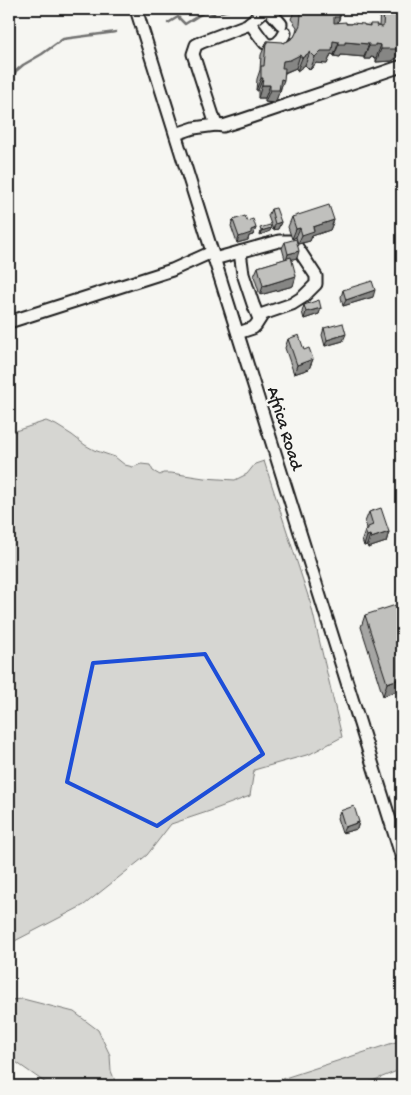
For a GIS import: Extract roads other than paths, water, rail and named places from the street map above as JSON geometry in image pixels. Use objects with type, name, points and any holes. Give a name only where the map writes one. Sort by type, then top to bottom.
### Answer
[{"type":"street","name":"Africa Road","points":[[136,9],[402,858]]},
{"type":"street","points":[[216,125],[193,54],[196,45],[247,25],[267,9],[283,28],[279,42],[273,45],[266,43],[250,23]]},
{"type":"street","points":[[176,134],[194,128],[216,125],[224,126],[402,66]]},
{"type":"street","points":[[9,322],[213,256],[240,252],[280,241],[293,241],[316,276],[316,284],[303,297],[292,304],[264,314],[253,328],[238,333]]},
{"type":"street","points":[[240,252],[243,274],[259,319]]},
{"type":"waterway","points":[[168,23],[178,17],[185,24],[206,11],[214,14],[214,9]]},
{"type":"waterway","points":[[222,9],[221,12],[232,9]]},
{"type":"waterway","points":[[9,83],[16,71],[23,65],[63,39],[116,32]]}]
